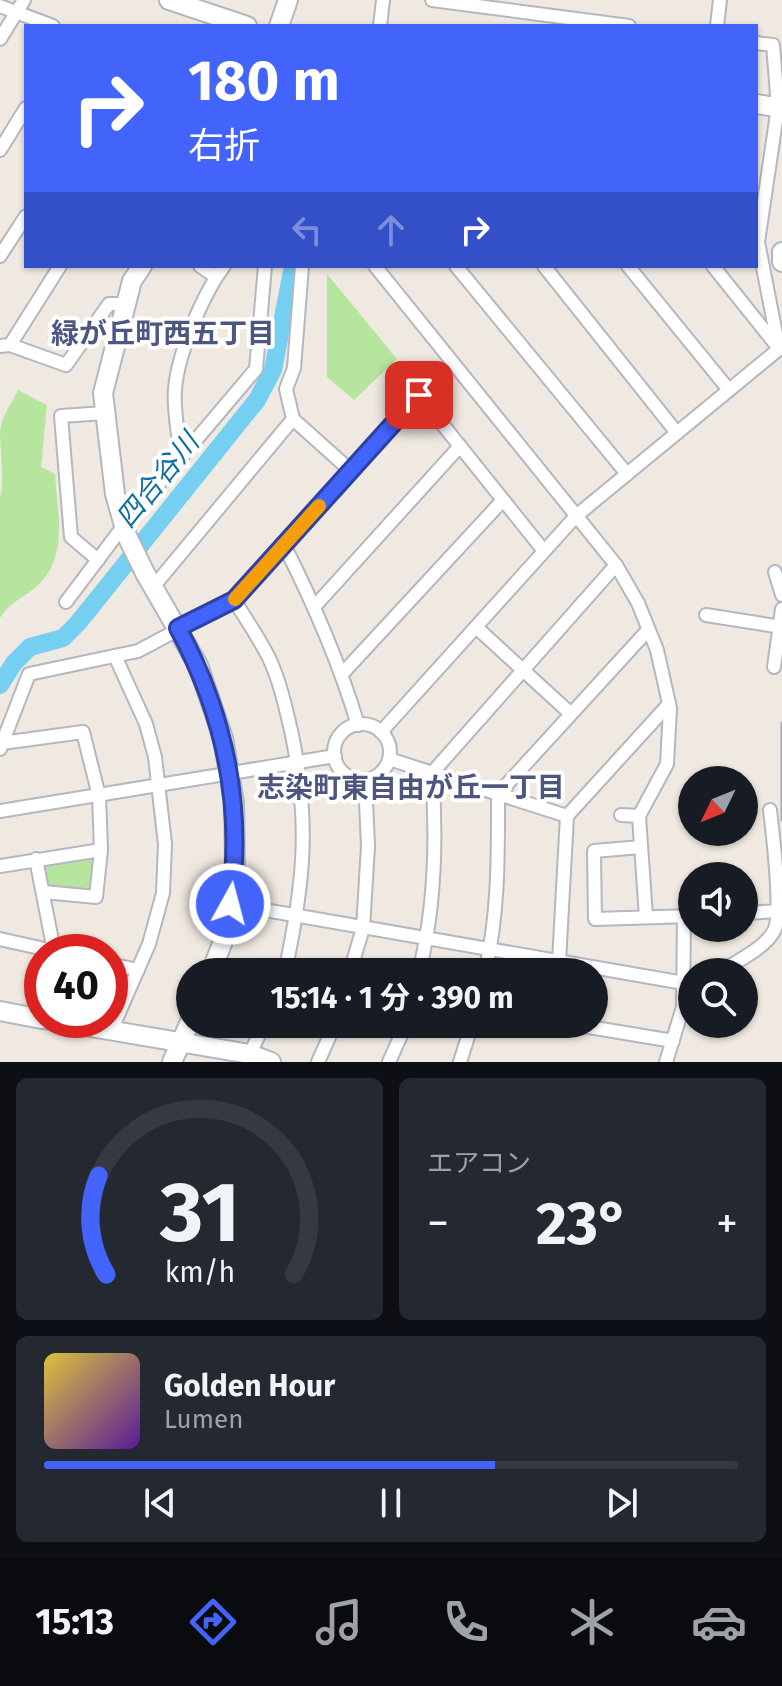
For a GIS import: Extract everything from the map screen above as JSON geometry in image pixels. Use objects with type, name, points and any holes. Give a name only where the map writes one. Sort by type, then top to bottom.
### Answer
[{"type":"street","points":[[169,0],[208,7],[243,24]]},
{"type":"street","points":[[280,24],[288,0]]},
{"type":"street","points":[[380,24],[383,0]]},
{"type":"street","points":[[432,0],[615,24]]},
{"type":"street","points":[[717,24],[720,0]]},
{"type":"street","points":[[0,6],[20,6],[50,24]]},
{"type":"street","points":[[0,39],[20,6]]},
{"type":"street","points":[[758,43],[773,45],[780,108],[762,170],[758,242],[779,349]]},
{"type":"street","points":[[758,104],[780,108]]},
{"type":"street","points":[[0,150],[24,111]]},
{"type":"street","points":[[1,252],[24,219]]},
{"type":"street","points":[[782,252],[782,262]]},
{"type":"street","points":[[59,268],[5,346],[66,365],[109,304],[127,304]]},
{"type":"street","points":[[141,268],[132,281],[103,393],[105,413],[115,494],[126,530],[149,579],[198,665],[213,704],[231,774],[235,841],[230,904],[216,958]]},
{"type":"street","points":[[66,602],[256,369],[265,268]]},
{"type":"street","points":[[302,268],[294,368],[286,389],[293,419],[351,471]]},
{"type":"street","points":[[377,268],[616,565],[638,603],[657,650],[669,704],[667,764],[639,816],[646,917]]},
{"type":"street","points":[[458,268],[627,474]]},
{"type":"street","points":[[546,268],[677,433]]},
{"type":"street","points":[[630,268],[729,390]]},
{"type":"street","points":[[715,268],[779,349]]},
{"type":"street","points":[[181,458],[175,389],[188,336],[220,271]]},
{"type":"street","points":[[381,732],[576,516],[779,349]]},
{"type":"street","points":[[1,746],[29,674],[138,651],[234,600],[419,395],[544,551]]},
{"type":"street","points":[[98,560],[71,537],[61,416],[105,413]]},
{"type":"street","points":[[149,579],[293,419]]},
{"type":"street","points":[[315,606],[460,446]]},
{"type":"street","points":[[342,674],[503,500]]},
{"type":"street","points":[[284,545],[315,606],[358,725]]},
{"type":"street","points":[[422,958],[427,939],[436,823],[432,773],[616,565]]},
{"type":"street","points":[[775,572],[782,595]]},
{"type":"street","points":[[234,600],[270,660],[287,712],[297,763],[305,842],[297,916],[288,958]]},
{"type":"street","points":[[774,667],[782,609]]},
{"type":"street","points":[[706,615],[781,627]]},
{"type":"street","points":[[476,627],[571,714]]},
{"type":"street","points":[[488,958],[499,871],[498,794],[648,630]]},
{"type":"street","points":[[115,656],[146,724],[160,784],[165,844],[163,893],[149,944],[128,993]]},
{"type":"street","points":[[559,958],[567,816],[669,704]]},
{"type":"street","points":[[358,725],[373,727],[381,732],[390,748],[389,759],[381,773],[365,780],[347,776],[335,756],[340,735],[358,725]]},
{"type":"street","points":[[1,746],[83,732],[99,796],[101,850],[96,897],[44,892]]},
{"type":"street","points":[[0,811],[335,756]]},
{"type":"street","points":[[389,759],[567,816]]},
{"type":"street","points":[[354,958],[363,928],[368,846],[365,780]]},
{"type":"street","points":[[742,958],[759,947],[775,930],[780,911],[779,876],[770,810]]},
{"type":"street","points":[[621,815],[639,816]]},
{"type":"street","points":[[641,847],[594,851],[595,919],[678,916]]},
{"type":"street","points":[[0,866],[101,850]]},
{"type":"street","points":[[36,859],[52,934]]},
{"type":"street","points":[[230,904],[536,958]]},
{"type":"street","points":[[758,912],[780,911]]},
{"type":"street","points":[[0,939],[24,945]]},
{"type":"street","points":[[128,968],[138,970]]},
{"type":"street","points":[[608,970],[678,982]]},
{"type":"street","points":[[0,1011],[24,1016]]},
{"type":"street","points":[[666,1062],[678,1028]]},
{"type":"street","points":[[608,1030],[673,1041]]},
{"type":"street","points":[[128,1034],[250,1054],[271,1062]]},
{"type":"street","points":[[172,1062],[183,1038]]},
{"type":"street","points":[[250,1054],[257,1038]]},
{"type":"street","points":[[318,1062],[329,1038]]},
{"type":"street","points":[[389,1062],[400,1038]]},
{"type":"street","points":[[460,1062],[468,1038]]},
{"type":"green space","points":[[327,274],[397,359],[354,400],[327,377]]},
{"type":"green space","points":[[18,390],[47,405],[41,467],[55,474],[58,544],[50,570],[42,581],[0,618],[0,432]]},
{"type":"green space","points":[[94,854],[97,858],[92,891],[46,887],[43,863]]},
{"type":"waterway","name":"四合谷川","points":[[0,685],[14,663],[30,647],[63,638],[78,623],[257,400],[273,370],[293,268]]},
{"type":"railway","points":[[782,723],[782,820]]},
{"type":"slow traffic","points":[[235,599],[319,506]]},
{"type":"district","name":"緑が丘町西五丁目","points":[[163,333]]},
{"type":"district","name":"志染町東自由が丘一丁目","points":[[411,787]]},
{"type":"route","points":[[230,904],[235,866],[231,774],[213,704],[198,665],[178,628],[234,600],[419,395]]}]
